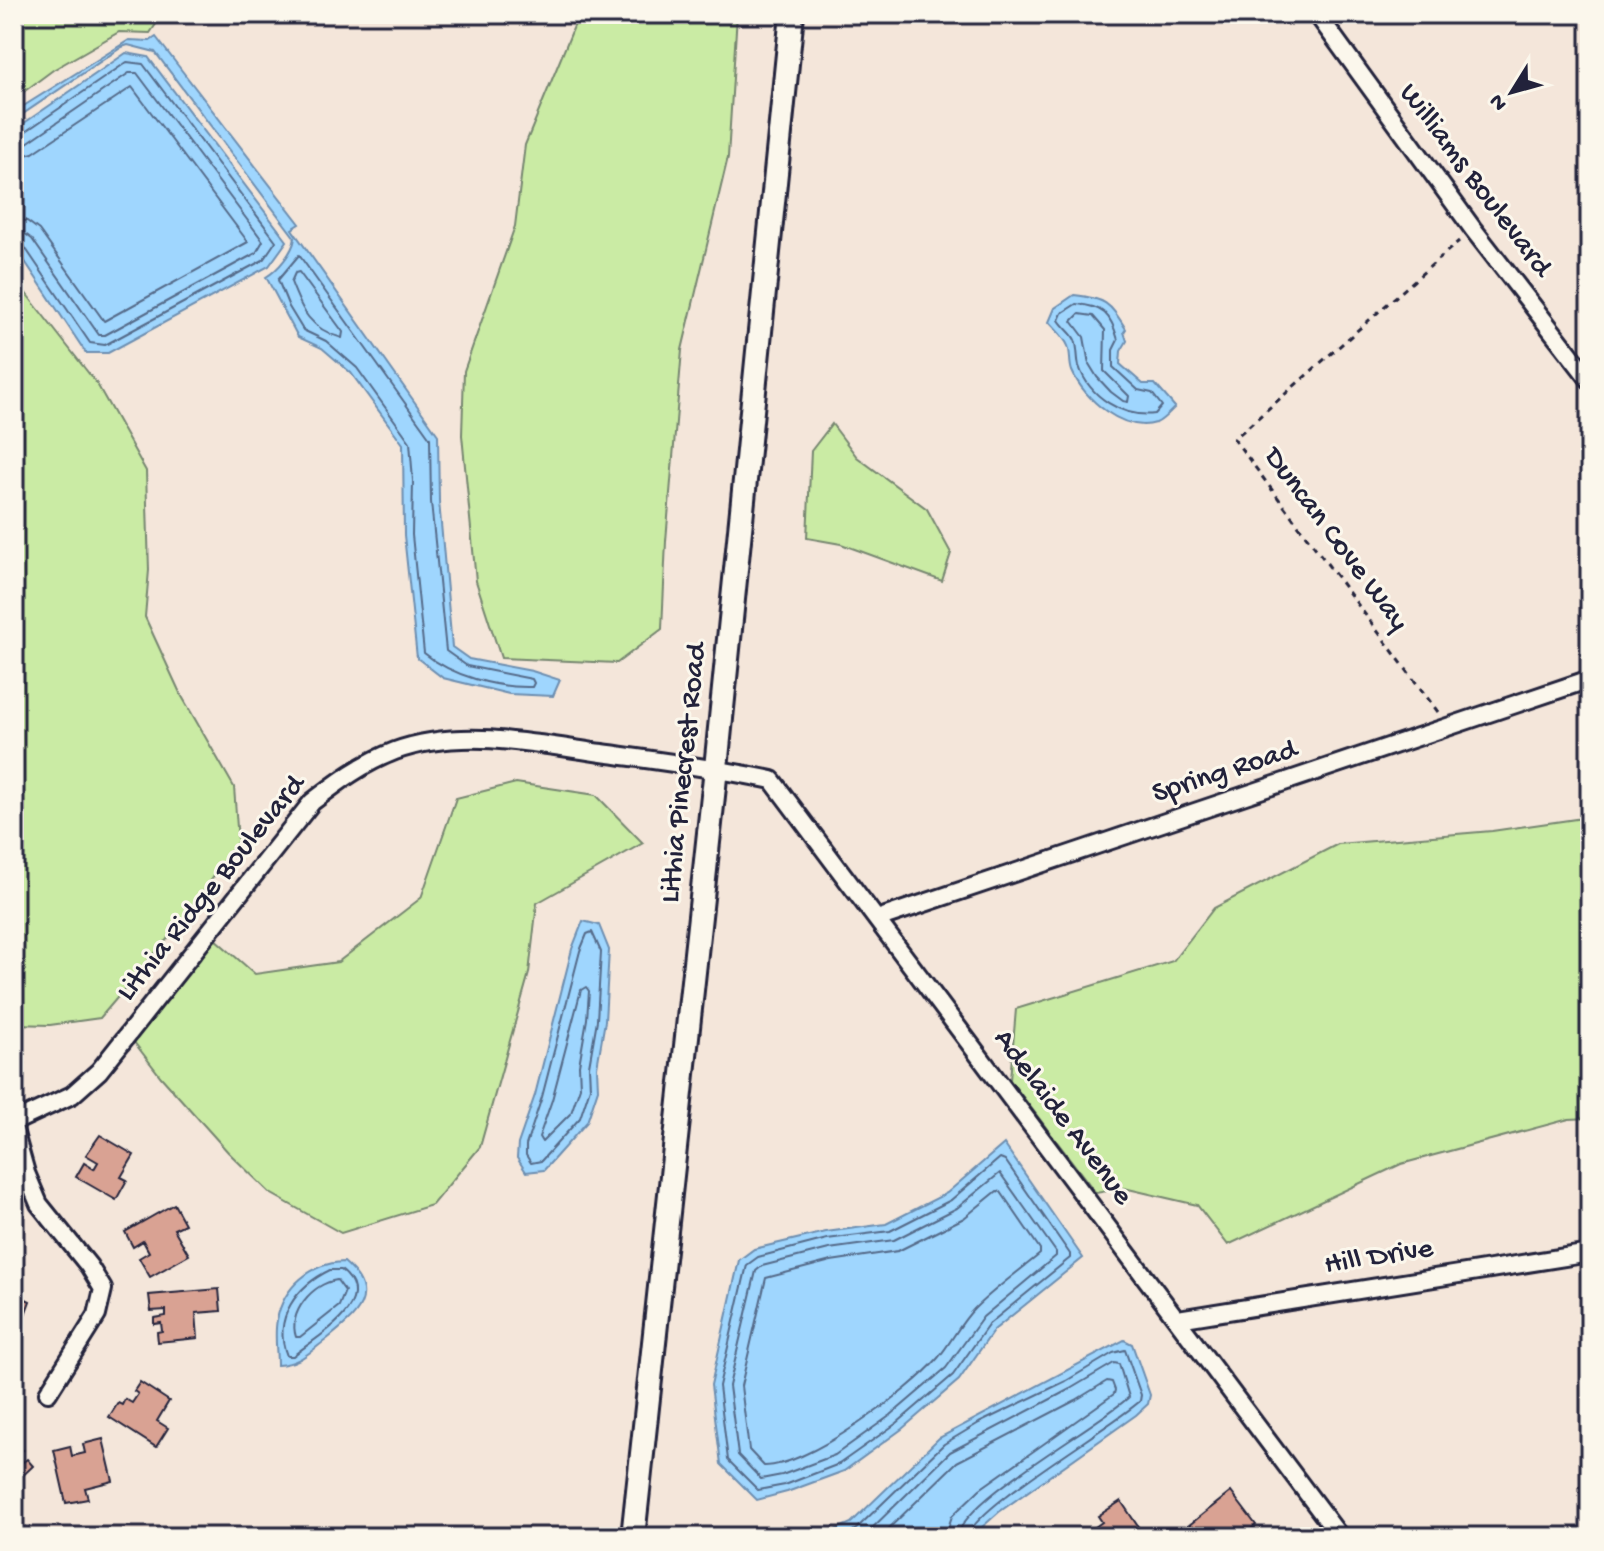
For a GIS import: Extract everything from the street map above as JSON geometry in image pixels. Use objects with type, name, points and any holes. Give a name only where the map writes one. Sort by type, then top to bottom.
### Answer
[{"type":"main road","name":"Lithia Pinecrest Road","points":[[633,1537],[716,768],[792,14]]},
{"type":"street","name":"Williams Boulevard","points":[[1317,14],[1473,229],[1590,380]]},
{"type":"street","name":"Spring Road","points":[[877,919],[1590,679]]},
{"type":"street","name":"Lithia Ridge Boulevard","points":[[14,1122],[72,1095],[99,1071],[312,802],[356,769],[397,750],[443,741],[509,740],[716,768]]},
{"type":"street","name":"Adelaide Avenue","points":[[716,768],[772,780],[1340,1537]]},
{"type":"street","points":[[14,1130],[39,1204],[89,1266],[103,1289],[97,1315],[48,1393]]},
{"type":"street","name":"Hill Drive","points":[[1178,1319],[1590,1253]]},
{"type":"path","name":"Duncan Cove Way","points":[[1450,728],[1234,439],[1473,229]]},
{"type":"green space","points":[[14,14],[163,14],[150,33],[119,32],[53,70],[14,99]]},
{"type":"green space","points":[[579,14],[737,14],[728,157],[682,350],[662,629],[617,663],[501,658],[476,581],[462,435],[464,371],[515,226],[525,145]]},
{"type":"green space","points":[[14,278],[97,384],[146,471],[149,570],[145,617],[180,693],[234,787],[238,841],[186,917],[100,1018],[50,1025],[14,1024]]},
{"type":"green space","points":[[832,424],[857,457],[927,509],[951,553],[942,581],[841,544],[807,538],[811,451]]},
{"type":"green space","points":[[516,783],[596,795],[643,843],[537,903],[529,973],[480,1147],[432,1205],[341,1233],[270,1193],[228,1152],[134,1042],[215,939],[255,974],[338,962],[421,898],[456,798]]},
{"type":"green space","points":[[1590,817],[1590,1118],[1569,1119],[1401,1164],[1228,1245],[1197,1205],[1124,1188],[1096,1193],[1010,1080],[1016,1009],[1173,961],[1214,908],[1338,844],[1492,831]]},
{"type":"water","points":[[156,37],[300,224],[292,229],[438,435],[439,501],[452,647],[469,659],[532,671],[560,680],[553,696],[509,694],[443,678],[417,658],[404,535],[403,444],[351,373],[322,348],[298,337],[266,277],[284,260],[295,238],[155,52],[128,45],[122,47],[14,120],[14,112],[129,40],[150,41]]},
{"type":"water","points":[[126,53],[148,57],[287,241],[269,266],[108,353],[86,353],[14,245],[14,130]]},
{"type":"water","points":[[1074,295],[1093,298],[1111,307],[1126,329],[1127,341],[1121,351],[1120,364],[1143,384],[1155,384],[1175,407],[1161,420],[1143,425],[1118,418],[1095,402],[1078,382],[1071,368],[1067,343],[1049,322],[1055,308]]},
{"type":"water","points":[[583,921],[599,925],[609,950],[605,1021],[597,1067],[598,1089],[587,1122],[544,1170],[526,1172],[517,1158],[518,1144],[535,1095],[572,949]]},
{"type":"water","points":[[1004,1144],[1083,1258],[994,1330],[959,1380],[902,1429],[844,1471],[757,1500],[721,1464],[711,1385],[739,1260],[754,1249],[826,1232],[886,1224],[947,1193]]},
{"type":"water","points":[[344,1262],[362,1285],[361,1304],[347,1322],[303,1357],[277,1365],[276,1325],[285,1297],[310,1272],[332,1263]]},
{"type":"water","points":[[1124,1340],[1132,1344],[1150,1395],[1148,1404],[999,1512],[971,1537],[819,1537],[851,1523],[939,1438]]},
{"type":"building","points":[[14,1046],[25,1063],[16,1069],[18,1072],[14,1075]]},
{"type":"building","points":[[100,1135],[134,1155],[121,1177],[127,1180],[116,1200],[76,1177],[84,1163],[94,1169],[98,1162],[86,1155]]},
{"type":"building","points":[[174,1204],[185,1224],[174,1229],[189,1255],[150,1277],[139,1258],[149,1252],[143,1241],[133,1247],[125,1232]]},
{"type":"building","points":[[219,1289],[221,1311],[196,1313],[198,1338],[158,1342],[157,1332],[162,1331],[161,1323],[154,1324],[154,1318],[166,1316],[166,1310],[151,1311],[149,1295]]},
{"type":"building","points":[[14,1293],[30,1301],[23,1320],[18,1317],[15,1322]]},
{"type":"building","points":[[140,1382],[169,1401],[157,1421],[168,1428],[156,1447],[109,1417],[118,1403],[122,1405],[125,1399],[132,1403],[138,1394],[134,1391]]},
{"type":"building","points":[[103,1439],[113,1481],[85,1488],[88,1499],[66,1503],[54,1450],[70,1446],[72,1456],[85,1453],[83,1444]]},
{"type":"building","points":[[14,1444],[23,1450],[17,1455],[23,1462],[27,1459],[33,1466],[14,1484]]},
{"type":"building","points":[[1231,1492],[1256,1525],[1241,1537],[1183,1537],[1179,1533]]},
{"type":"building","points":[[1121,1501],[1145,1537],[1095,1537],[1091,1530],[1102,1522],[1098,1516]]}]
